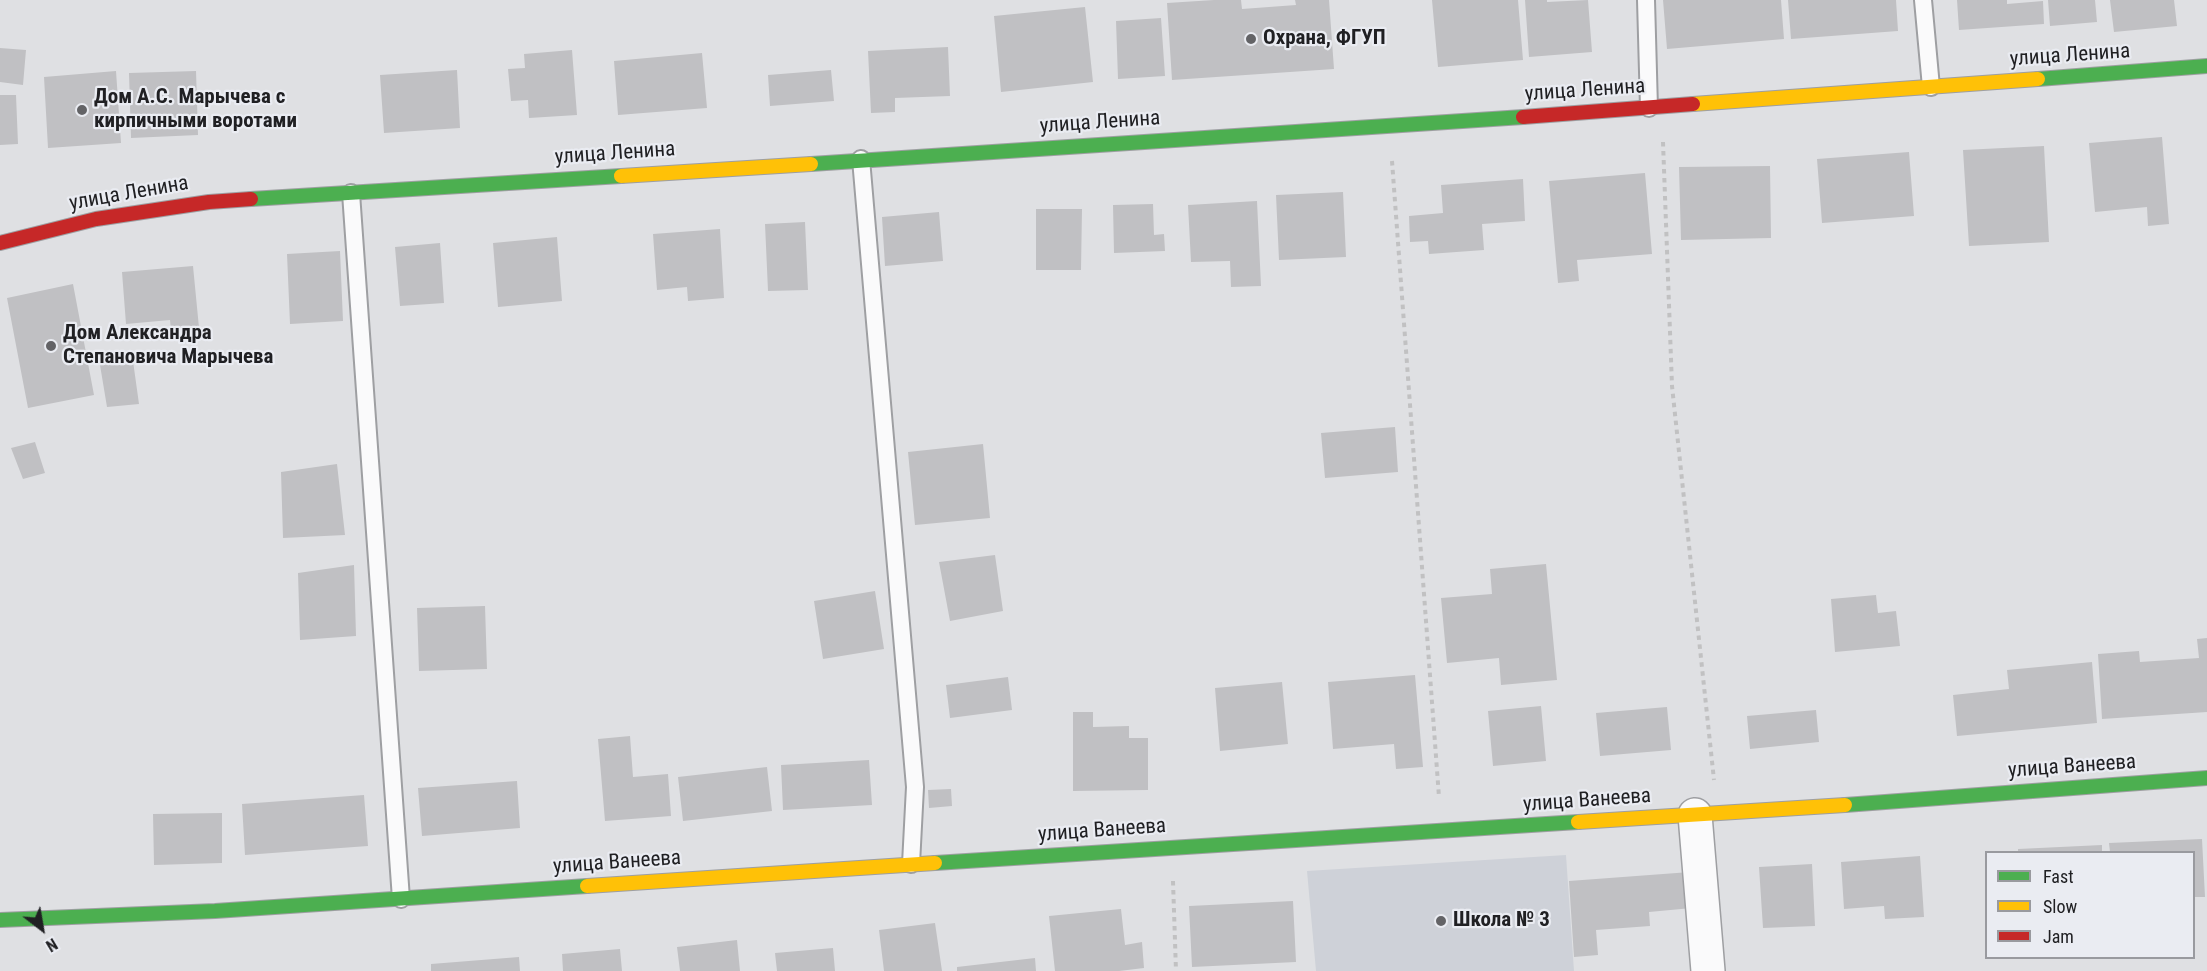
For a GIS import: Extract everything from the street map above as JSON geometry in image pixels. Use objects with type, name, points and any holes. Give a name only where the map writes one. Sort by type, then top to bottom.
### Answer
[{"type":"street","name":"улица Ленина","points":[[0,243],[96,219],[208,202],[1389,126],[2207,66]]},
{"type":"street","name":"улица Ванеева","points":[[0,920],[215,911],[1706,814],[2207,778]]},
{"type":"street","points":[[1706,814],[1708,971]]},
{"type":"lane","points":[[1646,0],[1655,107]]},
{"type":"lane","points":[[1923,0],[1931,87]]},
{"type":"lane","points":[[861,159],[915,787],[911,864]]},
{"type":"lane","points":[[351,193],[401,899]]},
{"type":"path","points":[[1655,107],[1672,386],[1706,814]]},
{"type":"path","points":[[1389,126],[1442,831]]},
{"type":"path","points":[[1172,847],[1176,971]]},
{"type":"shaded area","name":"Школа № 3","points":[[1566,855],[1574,971],[1316,971],[1307,871]]},
{"type":"building","name":"Охрана, ФГУП","points":[[1241,0],[1242,9],[1296,5],[1295,0],[1329,0],[1334,69],[1172,80],[1167,3]]},
{"type":"building","points":[[1432,0],[1518,0],[1523,60],[1438,67]]},
{"type":"building","points":[[1525,0],[1547,0],[1547,2],[1588,0],[1592,52],[1529,57]]},
{"type":"building","points":[[1663,0],[1781,0],[1784,39],[1667,49]]},
{"type":"building","points":[[1788,0],[1896,0],[1898,31],[1791,39]]},
{"type":"building","points":[[1957,0],[2007,0],[2007,4],[2043,1],[2044,24],[1959,30]]},
{"type":"building","points":[[2048,0],[2095,0],[2097,22],[2050,26]]},
{"type":"building","points":[[2110,0],[2174,0],[2177,26],[2114,32]]},
{"type":"building","points":[[1085,7],[1093,82],[1001,92],[994,16]]},
{"type":"building","points":[[1161,18],[1165,76],[1118,79],[1116,21]]},
{"type":"building","points":[[948,47],[950,96],[895,98],[895,112],[871,113],[868,51]]},
{"type":"building","points":[[0,48],[26,50],[23,85],[0,82]]},
{"type":"building","points":[[572,50],[577,115],[529,118],[528,100],[511,101],[508,69],[525,68],[524,54]]},
{"type":"building","points":[[702,53],[707,108],[618,115],[614,61]]},
{"type":"building","points":[[457,70],[460,128],[384,133],[380,75]]},
{"type":"building","points":[[831,70],[834,101],[770,106],[768,75]]},
{"type":"building","name":"Дом А.С. Марычева с кирпичными воротами","points":[[116,71],[121,143],[48,148],[44,77]]},
{"type":"building","points":[[196,71],[198,135],[131,138],[129,73]]},
{"type":"building","points":[[0,95],[16,95],[18,144],[0,145]]},
{"type":"building","points":[[2162,137],[2169,224],[2148,226],[2147,207],[2095,212],[2089,143]]},
{"type":"building","points":[[2044,146],[2049,242],[1969,246],[1963,150]]},
{"type":"building","points":[[1909,152],[1914,216],[1822,223],[1817,159]]},
{"type":"building","points":[[1770,166],[1771,238],[1681,240],[1679,167]]},
{"type":"building","points":[[1645,173],[1652,254],[1577,260],[1579,281],[1558,283],[1549,181]]},
{"type":"building","points":[[1523,179],[1525,221],[1482,224],[1484,250],[1429,254],[1428,241],[1410,242],[1409,216],[1443,213],[1441,185]]},
{"type":"building","points":[[1343,192],[1346,257],[1279,260],[1276,195]]},
{"type":"building","points":[[1257,201],[1261,286],[1231,287],[1230,261],[1191,262],[1188,205]]},
{"type":"building","points":[[1153,204],[1154,235],[1164,234],[1165,251],[1114,253],[1113,205]]},
{"type":"building","points":[[1036,209],[1082,209],[1081,270],[1036,270]]},
{"type":"building","points":[[939,212],[943,261],[885,266],[882,217]]},
{"type":"building","points":[[805,222],[808,290],[768,291],[765,224]]},
{"type":"building","points":[[720,229],[724,298],[688,301],[687,287],[657,290],[653,234]]},
{"type":"building","points":[[557,237],[562,301],[498,307],[493,243]]},
{"type":"building","points":[[440,243],[444,303],[400,306],[395,247]]},
{"type":"building","points":[[340,251],[343,321],[290,324],[287,254]]},
{"type":"building","points":[[193,266],[200,338],[172,341],[170,320],[126,324],[122,272]]},
{"type":"building","name":"Дом Александра Степановича Марычева","points":[[73,284],[94,395],[28,408],[7,298]]},
{"type":"building","points":[[133,361],[139,404],[107,407],[100,365]]},
{"type":"building","points":[[1395,427],[1398,472],[1325,478],[1321,433]]},
{"type":"building","points":[[35,442],[45,473],[23,479],[11,448]]},
{"type":"building","points":[[983,444],[990,518],[915,525],[908,452]]},
{"type":"building","points":[[337,464],[345,535],[283,538],[281,472]]},
{"type":"building","points":[[995,555],[1003,611],[950,621],[939,562]]},
{"type":"building","points":[[1546,564],[1557,680],[1501,685],[1499,658],[1447,663],[1441,598],[1492,594],[1490,569]]},
{"type":"building","points":[[354,565],[356,636],[300,640],[298,573]]},
{"type":"building","points":[[875,591],[884,649],[823,659],[814,601]]},
{"type":"building","points":[[1876,595],[1878,613],[1896,611],[1900,646],[1835,652],[1831,599]]},
{"type":"building","points":[[485,606],[487,669],[419,671],[417,608]]},
{"type":"building","points":[[2207,638],[2207,712],[2102,719],[2098,654],[2139,651],[2140,662],[2199,658],[2197,639]]},
{"type":"building","points":[[2092,662],[2097,723],[1957,736],[1953,695],[2009,689],[2007,670]]},
{"type":"building","points":[[1415,675],[1423,767],[1396,769],[1394,744],[1333,749],[1328,682]]},
{"type":"building","points":[[1008,677],[1012,710],[950,718],[946,685]]},
{"type":"building","points":[[1282,682],[1288,744],[1220,751],[1215,688]]},
{"type":"building","points":[[1541,706],[1546,761],[1493,766],[1488,711]]},
{"type":"building","points":[[1667,707],[1671,750],[1600,756],[1596,713]]},
{"type":"building","points":[[1816,710],[1819,742],[1750,749],[1747,716]]},
{"type":"building","points":[[1073,712],[1093,712],[1093,727],[1129,726],[1129,738],[1148,738],[1148,790],[1073,791]]},
{"type":"building","points":[[630,736],[633,777],[668,774],[671,816],[605,821],[598,739]]},
{"type":"building","points":[[869,760],[872,805],[783,810],[781,765]]},
{"type":"building","points":[[767,767],[772,811],[683,821],[678,777]]},
{"type":"building","points":[[517,781],[520,828],[422,836],[418,788]]},
{"type":"building","points":[[951,789],[952,806],[929,808],[928,790]]},
{"type":"building","points":[[364,795],[368,846],[245,855],[242,804]]},
{"type":"building","points":[[222,813],[222,863],[154,865],[153,814]]},
{"type":"building","points":[[2202,839],[2205,897],[2195,897],[2195,851],[2110,851],[2109,843]]},
{"type":"building","points":[[2102,845],[2102,851],[2018,851],[2018,849]]},
{"type":"building","points":[[1920,856],[1924,917],[1885,919],[1884,906],[1844,909],[1841,862]]},
{"type":"building","points":[[1812,864],[1815,926],[1763,928],[1759,867]]},
{"type":"building","points":[[1690,872],[1692,908],[1649,912],[1650,926],[1596,930],[1598,955],[1574,957],[1569,881]]},
{"type":"building","points":[[1293,901],[1296,962],[1192,967],[1189,906]]},
{"type":"building","points":[[1121,909],[1125,945],[1142,942],[1144,968],[1119,971],[1055,971],[1049,916]]},
{"type":"building","points":[[935,923],[942,971],[884,971],[879,930]]},
{"type":"building","points":[[737,940],[740,971],[680,971],[677,947]]},
{"type":"building","points":[[833,948],[835,971],[777,971],[775,953]]},
{"type":"building","points":[[620,949],[622,971],[563,971],[562,954]]},
{"type":"building","points":[[519,957],[520,971],[431,971],[431,964]]},
{"type":"building","points":[[1035,958],[1036,971],[957,971],[957,967]]},
{"type":"traffic: fast","points":[[2038,79],[2207,66]]},
{"type":"traffic: fast","points":[[811,164],[1523,117]]},
{"type":"traffic: fast","points":[[251,199],[621,176]]},
{"type":"traffic: fast","points":[[1845,805],[2207,778]]},
{"type":"traffic: fast","points":[[935,863],[1578,822]]},
{"type":"traffic: fast","points":[[0,920],[215,911],[587,886]]},
{"type":"traffic: slow","points":[[1693,104],[2038,79]]},
{"type":"traffic: slow","points":[[621,176],[811,164]]},
{"type":"traffic: slow","points":[[1578,822],[1845,805]]},
{"type":"traffic: slow","points":[[587,886],[935,863]]},
{"type":"traffic: jam","points":[[1523,117],[1693,104]]},
{"type":"traffic: jam","points":[[0,243],[96,219],[209,202],[251,199]]},
{"type":"place","name":"Охрана, ФГУП","points":[[1251,39]]},
{"type":"place","name":"Дом А.С. Марычева с кирпичными воротами","points":[[82,110]]},
{"type":"place","name":"Дом Александра Степановича Марычева","points":[[51,346]]},
{"type":"place","name":"Школа № 3","points":[[1441,921]]}]
